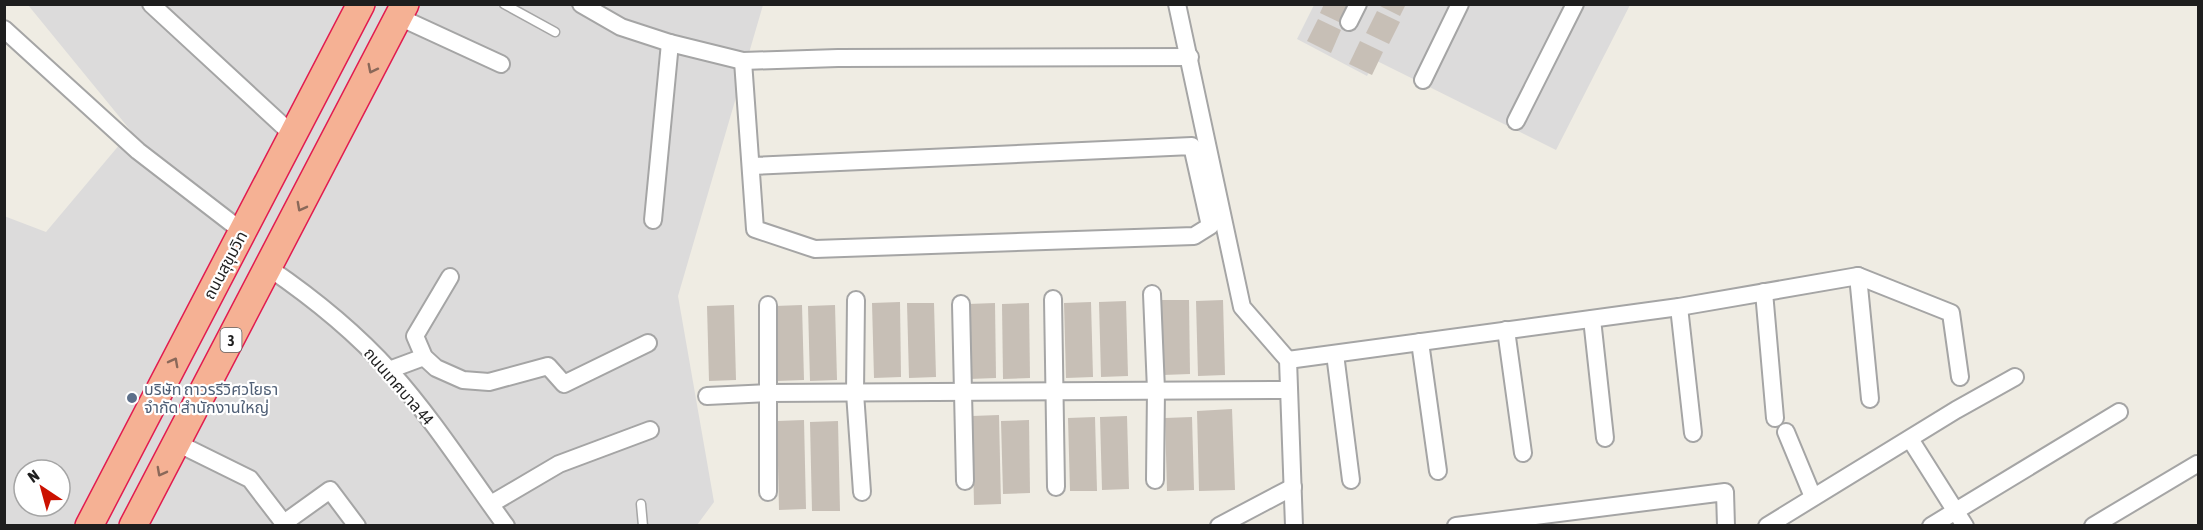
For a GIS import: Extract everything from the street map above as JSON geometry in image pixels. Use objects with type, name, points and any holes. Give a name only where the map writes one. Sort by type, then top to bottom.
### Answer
[{"type":"highway","name":"ถนนสุขุมวิท","points":[[89,525],[362,4]]},
{"type":"highway","name":"3","points":[[133,525],[402,10]]},
{"type":"street","points":[[151,4],[294,136]]},
{"type":"street","points":[[581,4],[621,27],[670,43],[743,61],[838,58],[1190,57]]},
{"type":"street","points":[[1177,4],[1242,307],[1288,360],[1294,525]]},
{"type":"street","points":[[1349,22],[1359,4]]},
{"type":"street","points":[[1423,80],[1460,4]]},
{"type":"street","points":[[1516,122],[1575,4]]},
{"type":"street","points":[[402,10],[501,64]]},
{"type":"street","points":[[4,29],[138,151],[243,232]]},
{"type":"street","points":[[653,220],[670,43]]},
{"type":"street","points":[[743,61],[750,166],[755,229],[815,249],[1194,236],[1210,226],[1192,146],[750,166]]},
{"type":"street","name":"ถนนเทศบาล 44","points":[[269,268],[317,301],[389,370],[418,404],[506,525]]},
{"type":"street","points":[[1288,360],[1679,307],[1858,276],[1951,313],[1960,377]]},
{"type":"street","points":[[1858,276],[1870,399]]},
{"type":"street","points":[[450,277],[416,336],[424,357],[436,368],[463,380],[489,382],[548,366],[564,384],[648,344]]},
{"type":"street","points":[[1764,292],[1775,418]]},
{"type":"street","points":[[1152,294],[1156,390],[1155,480]]},
{"type":"street","points":[[1053,299],[1056,487]]},
{"type":"street","points":[[856,300],[855,393],[862,492]]},
{"type":"street","points":[[961,304],[965,481]]},
{"type":"street","points":[[768,305],[768,492]]},
{"type":"street","points":[[1679,307],[1693,433]]},
{"type":"street","points":[[1592,319],[1605,438]]},
{"type":"street","points":[[1506,330],[1523,453]]},
{"type":"street","points":[[1420,342],[1437,471]]},
{"type":"street","points":[[1335,354],[1351,480]]},
{"type":"street","points":[[389,370],[424,357]]},
{"type":"street","points":[[1767,525],[2015,377]]},
{"type":"street","points":[[707,396],[768,393],[1289,390]]},
{"type":"street","points":[[1931,525],[2119,412]]},
{"type":"street","points":[[491,504],[559,464],[650,430]]},
{"type":"street","points":[[1786,432],[1813,497]]},
{"type":"street","points":[[1910,439],[1965,525]]},
{"type":"street","points":[[177,442],[250,479],[285,524],[330,490],[357,525]]},
{"type":"street","points":[[2093,525],[2197,464]]},
{"type":"street","points":[[1219,525],[1293,487]]},
{"type":"street","points":[[1456,525],[1725,492],[1726,525]]},
{"type":"lane","points":[[504,4],[555,32]]},
{"type":"lane","points":[[641,504],[643,525]]},
{"type":"shaded area","points":[[28,5],[763,5],[678,296],[714,502],[697,525],[5,525],[4,216],[46,232],[131,131]]},
{"type":"shaded area","points":[[1314,5],[1630,5],[1556,150],[1375,60],[1367,76],[1297,39]]},
{"type":"building","points":[[1324,4],[1353,4],[1343,24],[1320,13]]},
{"type":"building","points":[[1376,4],[1406,4],[1400,16]]},
{"type":"building","points":[[1377,11],[1400,22],[1389,44],[1366,33]]},
{"type":"building","points":[[1318,19],[1341,30],[1331,53],[1307,41]]},
{"type":"building","points":[[1360,41],[1383,52],[1372,75],[1349,64]]},
{"type":"building","points":[[1161,300],[1189,300],[1190,374],[1163,375]]},
{"type":"building","points":[[1223,300],[1225,375],[1198,376],[1196,301]]},
{"type":"building","points":[[1126,301],[1128,376],[1101,377],[1099,302]]},
{"type":"building","points":[[900,302],[901,377],[874,378],[872,303]]},
{"type":"building","points":[[1091,302],[1093,377],[1066,378],[1064,303]]},
{"type":"building","points":[[907,303],[934,303],[936,377],[909,378]]},
{"type":"building","points":[[995,303],[996,378],[969,379],[968,304]]},
{"type":"building","points":[[1029,303],[1030,378],[1003,379],[1002,304]]},
{"type":"building","points":[[734,305],[736,380],[709,381],[707,306]]},
{"type":"building","points":[[802,305],[804,380],[777,381],[775,306]]},
{"type":"building","points":[[835,305],[837,380],[810,381],[808,306]]},
{"type":"building","points":[[1232,409],[1235,490],[1199,491],[1197,411]]},
{"type":"building","points":[[999,415],[1001,504],[974,505],[972,416]]},
{"type":"building","points":[[1127,416],[1129,489],[1102,490],[1100,417]]},
{"type":"building","points":[[1095,417],[1097,491],[1070,491],[1068,418]]},
{"type":"building","points":[[1192,417],[1194,490],[1167,491],[1165,418]]},
{"type":"building","points":[[804,420],[806,509],[779,510],[777,421]]},
{"type":"building","points":[[1029,420],[1030,493],[1003,494],[1001,421]]},
{"type":"building","points":[[838,421],[840,511],[812,511],[810,422]]},
{"type":"place","name":"บริษัท ถาวรรีวิศวโยธา จำกัด สำนักงานใหญ่","points":[[132,398]]}]
